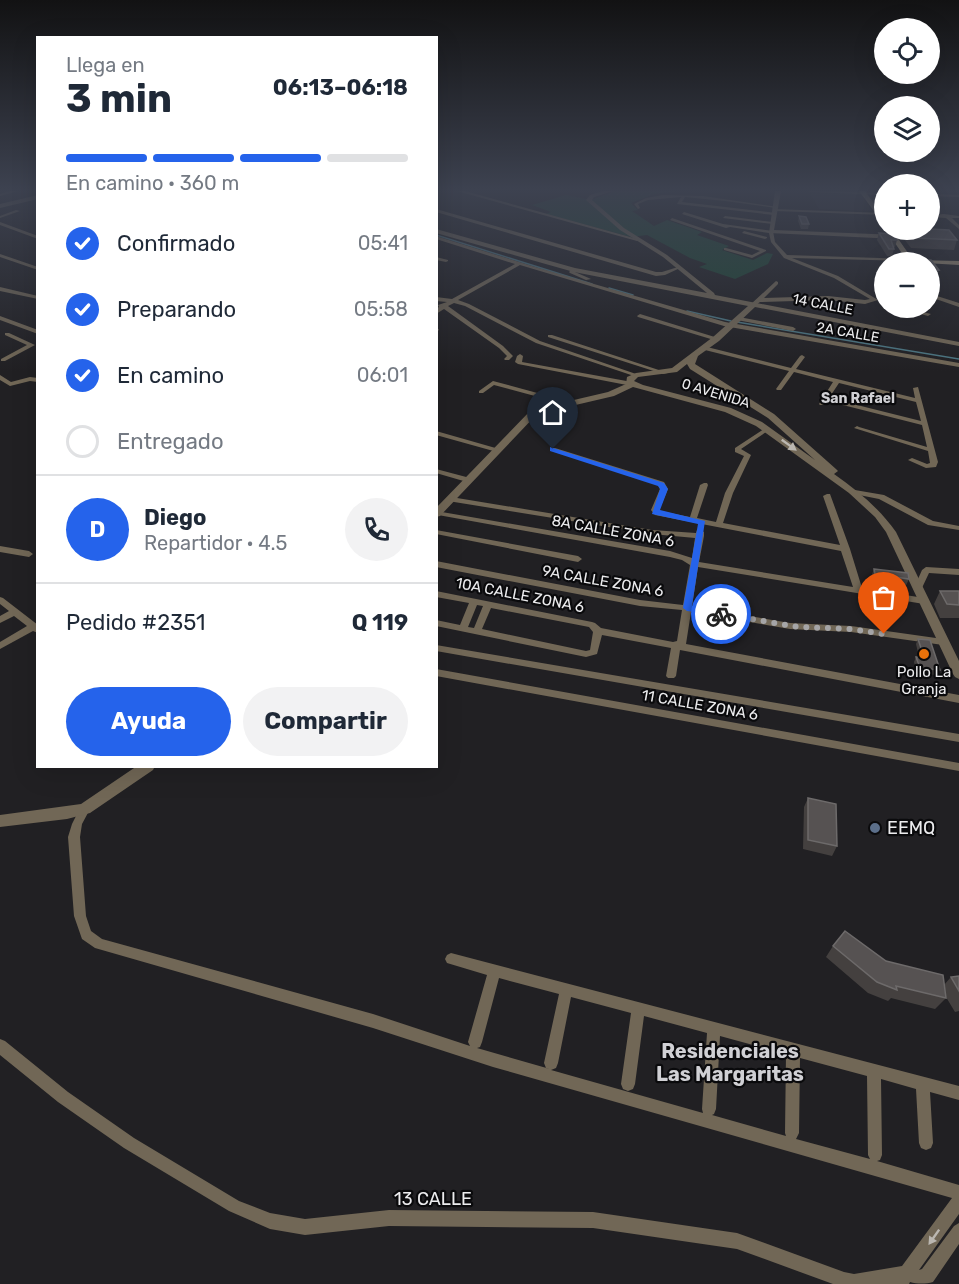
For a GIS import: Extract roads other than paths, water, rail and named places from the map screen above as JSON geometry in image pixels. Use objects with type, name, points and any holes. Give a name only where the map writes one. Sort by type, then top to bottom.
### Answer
[{"type":"main road","points":[[940,263],[959,263]]},
{"type":"street","points":[[479,251],[690,315],[724,324],[738,320]]},
{"type":"street","name":"14 CALLE","points":[[506,251],[574,270],[723,299],[756,302],[959,344]]},
{"type":"street","points":[[577,251],[656,274],[678,268]]},
{"type":"street","points":[[657,251],[700,286],[723,299],[738,320]]},
{"type":"street","points":[[732,251],[752,257],[764,251]]},
{"type":"street","points":[[780,251],[784,256],[836,276],[874,300]]},
{"type":"street","points":[[0,255],[36,268]]},
{"type":"street","points":[[784,256],[874,260]]},
{"type":"street","points":[[438,259],[446,261]]},
{"type":"street","points":[[440,306],[455,301],[520,263]]},
{"type":"street","points":[[574,270],[572,272],[604,285],[703,314],[860,342]]},
{"type":"street","points":[[756,302],[776,283]]},
{"type":"street","points":[[0,289],[36,298]]},
{"type":"street","points":[[756,302],[828,298],[874,301]]},
{"type":"street","points":[[438,299],[455,301],[505,322],[538,342],[634,380]]},
{"type":"street","points":[[941,299],[959,305]]},
{"type":"street","name":"0 AVENIDA","points":[[634,380],[674,370],[716,339],[756,302]]},
{"type":"street","points":[[440,306],[501,347],[510,356],[507,359]]},
{"type":"street","points":[[640,316],[716,339]]},
{"type":"street","points":[[0,318],[36,331]]},
{"type":"street","name":"2A CALLE","points":[[738,320],[959,364]]},
{"type":"street","points":[[0,338],[18,329]]},
{"type":"street","points":[[3,360],[32,345],[7,334]]},
{"type":"street","points":[[550,336],[665,373]]},
{"type":"street","points":[[703,348],[919,401]]},
{"type":"street","points":[[520,356],[518,362],[520,363],[634,380]]},
{"type":"street","name":"0 AVENIDA","points":[[694,357],[691,364],[693,367],[776,420],[823,459],[884,521],[959,674]]},
{"type":"street","points":[[779,389],[802,357]]},
{"type":"street","points":[[0,377],[10,384],[36,380]]},
{"type":"street","points":[[438,510],[451,500],[467,480],[537,410],[618,392],[634,380]]},
{"type":"street","name":"0 AVENIDA","points":[[634,380],[750,418],[850,489]]},
{"type":"street","points":[[837,381],[823,402],[924,424]]},
{"type":"street","points":[[481,392],[493,383],[520,387],[572,404]]},
{"type":"street","points":[[912,460],[926,466],[933,465],[916,388]]},
{"type":"street","points":[[856,428],[931,450]]},
{"type":"street","points":[[719,525],[729,493],[748,455],[736,451],[767,429]]},
{"type":"street","points":[[438,434],[497,450]]},
{"type":"street","points":[[553,449],[663,486],[655,512],[846,549]]},
{"type":"street","points":[[438,472],[467,480]]},
{"type":"street","points":[[671,676],[687,608],[700,536],[698,521],[704,485]]},
{"type":"street","points":[[850,489],[881,497],[931,523],[959,528]]},
{"type":"street","points":[[827,496],[859,591]]},
{"type":"street","points":[[451,500],[652,532],[700,536]]},
{"type":"street","name":"8A CALLE ZONA 6","points":[[438,510],[670,554],[685,558],[695,564],[924,602]]},
{"type":"street","points":[[438,532],[578,560]]},
{"type":"street","points":[[0,549],[29,554]]},
{"type":"street","name":"9A CALLE ZONA 6","points":[[438,564],[628,601],[687,608],[790,626],[851,629],[943,642]]},
{"type":"street","points":[[918,588],[926,570],[959,573]]},
{"type":"street","name":"10A CALLE ZONA 6","points":[[438,594],[597,629],[959,699]]},
{"type":"street","points":[[0,600],[35,628],[0,646]]},
{"type":"street","points":[[463,629],[474,601]]},
{"type":"street","points":[[477,632],[488,604]]},
{"type":"street","points":[[0,620],[14,612]]},
{"type":"street","points":[[438,623],[589,654],[595,650],[597,629]]},
{"type":"street","points":[[438,648],[959,738]]},
{"type":"street","name":"11 CALLE ZONA 6","points":[[438,672],[959,767]]},
{"type":"street","points":[[0,821],[67,813],[85,808],[145,768]]},
{"type":"street","points":[[85,808],[74,837],[80,916],[86,935],[99,944],[373,1021],[493,1060],[959,1192]]},
{"type":"street","points":[[451,959],[959,1094]]},
{"type":"street","points":[[475,1042],[494,971]]},
{"type":"street","points":[[550,1063],[566,990]]},
{"type":"street","points":[[628,1084],[638,1009]]},
{"type":"street","points":[[709,1109],[714,1029]]},
{"type":"street","name":"13 CALLE","points":[[0,1046],[63,1097],[129,1143],[234,1206],[270,1221],[305,1227],[389,1218],[593,1220],[737,1241],[854,1282],[927,1276],[959,1231]]},
{"type":"street","points":[[792,1133],[793,1050]]},
{"type":"street","points":[[874,1071],[874,1155]]},
{"type":"street","points":[[923,1084],[926,1143]]},
{"type":"street","points":[[904,1278],[959,1201]]},
{"type":"waterway","points":[[487,251],[592,284]]},
{"type":"waterway","points":[[609,288],[633,295]]},
{"type":"waterway","points":[[687,311],[731,321]]},
{"type":"waterway","points":[[737,322],[959,359]]},
{"type":"place","name":"Pollo La Granja","points":[[924,654]]},
{"type":"place","name":"EEMQ","points":[[875,828]]},
{"type":"district","name":"San Rafael","points":[[858,398]]},
{"type":"district","name":"Residenciales Las Margaritas","points":[[730,1062]]}]
